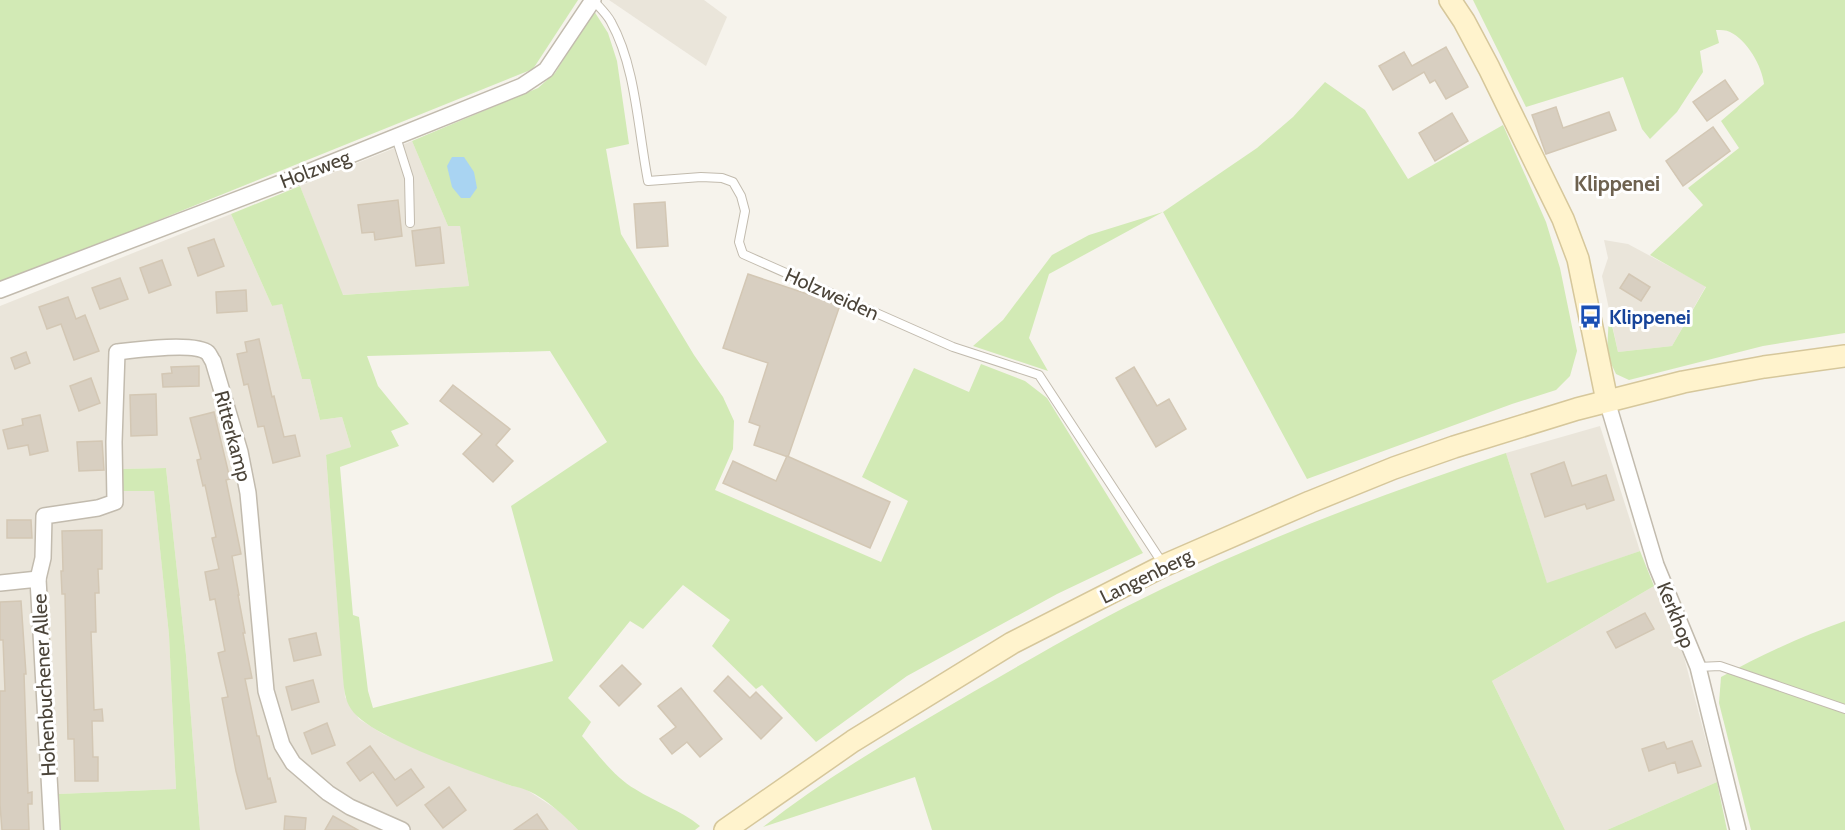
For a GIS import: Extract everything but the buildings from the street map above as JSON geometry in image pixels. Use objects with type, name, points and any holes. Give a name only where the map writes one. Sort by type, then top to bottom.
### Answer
[{"type":"main road","points":[[1450,0],[1489,68],[1563,219],[1578,259],[1607,401]]},
{"type":"main road","name":"Langenberg","points":[[725,830],[853,741],[1012,643],[1163,566],[1310,502],[1454,447],[1607,401],[1683,382],[1764,367],[1845,356]]},
{"type":"street","name":"Holzweg","points":[[0,290],[522,86],[546,70],[593,0]]},
{"type":"street","name":"Ritterkamp","points":[[38,579],[43,558],[44,516],[98,508],[115,501],[117,352],[152,348],[195,348],[207,352],[213,361],[240,452],[248,493],[266,691],[282,745],[293,763],[328,793],[350,807],[402,830]]},
{"type":"street","name":"Kerkhop","points":[[1607,401],[1656,566],[1698,667],[1738,830]]},
{"type":"street","name":"Hohenbuchener Allee","points":[[0,584],[38,579],[52,830]]},
{"type":"lane","name":"Holzweiden","points":[[593,0],[610,20],[623,47],[633,88],[648,181],[701,177],[722,178],[733,182],[741,196],[745,211],[739,242],[743,254],[953,347],[1039,375],[1163,566]]},
{"type":"lane","points":[[396,137],[409,178],[410,223]]},
{"type":"lane","points":[[1698,667],[1720,666],[1845,709]]},
{"type":"shaded area","points":[[609,0],[704,0],[727,17],[706,66]]},
{"type":"shaded area","points":[[412,141],[448,226],[460,226],[469,286],[342,295],[300,186]]},
{"type":"shaded area","points":[[231,214],[272,306],[282,303],[302,379],[310,379],[320,420],[342,417],[351,447],[326,456],[345,697],[359,719],[383,734],[512,786],[524,788],[559,811],[578,830],[200,830],[186,655],[166,468],[122,469],[123,491],[154,490],[169,635],[176,789],[59,794],[60,830],[0,830],[0,306]]},
{"type":"shaded area","points":[[1604,240],[1628,244],[1706,286],[1672,346],[1618,352],[1602,276],[1608,258]]},
{"type":"shaded area","points":[[1600,426],[1640,551],[1547,584],[1506,453]]},
{"type":"shaded area","points":[[1654,586],[1684,657],[1717,782],[1607,830],[1565,830],[1492,681]]},
{"type":"green space","points":[[0,0],[578,0],[533,69],[0,284]]},
{"type":"green space","points":[[1473,0],[1845,0],[1845,333],[1763,346],[1629,380],[1616,374],[1607,355],[1609,312],[1618,352],[1672,346],[1706,287],[1650,255],[1703,205],[1688,188],[1739,148],[1721,121],[1764,84],[1760,69],[1753,54],[1742,41],[1728,31],[1716,30],[1719,43],[1700,51],[1703,72],[1677,112],[1650,139],[1642,129],[1623,77],[1526,107]]},
{"type":"green space","points":[[594,11],[608,33],[617,61],[629,144],[606,149],[621,234],[694,355],[723,397],[734,421],[733,449],[715,490],[881,562],[908,501],[862,477],[914,368],[969,392],[981,364],[1025,381],[1047,398],[1143,553],[1057,594],[907,676],[816,742],[762,685],[756,689],[712,646],[730,620],[683,585],[643,629],[630,621],[568,698],[591,722],[582,736],[613,772],[635,789],[700,826],[695,830],[578,830],[556,809],[531,792],[451,764],[401,743],[362,720],[351,709],[343,682],[326,455],[351,447],[342,417],[320,420],[310,379],[302,379],[282,304],[272,306],[231,214],[300,186],[343,295],[469,286],[460,226],[448,226],[412,141],[538,88],[555,73]],"holes":[[[550,351],[607,442],[511,506],[553,661],[373,708],[368,691],[359,617],[353,615],[340,467],[399,446],[391,431],[409,424],[378,386],[367,356]]]},
{"type":"green space","points":[[1325,82],[1365,110],[1408,179],[1503,125],[1546,222],[1560,268],[1577,351],[1570,376],[1556,390],[1307,479],[1163,212],[1257,148],[1293,117]]},
{"type":"green space","points":[[1163,212],[1049,274],[1029,338],[1048,371],[973,346],[1003,320],[1052,255],[1089,235]]},
{"type":"green space","points":[[1506,453],[1547,583],[1640,551],[1654,586],[1492,681],[1565,830],[932,830],[915,777],[763,827],[814,790],[892,739],[1044,651],[1140,600],[1290,532],[1376,498]]},
{"type":"green space","points":[[166,468],[186,655],[200,830],[60,830],[59,794],[176,789],[169,635],[154,491],[122,491],[122,469]]},
{"type":"green space","points":[[1845,621],[1845,830],[1751,830],[1719,703],[1721,677],[1782,646]]},
{"type":"green space","points":[[1717,782],[1727,830],[1607,830]]},
{"type":"water","points":[[452,157],[464,157],[474,172],[477,188],[470,198],[461,198],[452,187],[447,166]]},
{"type":"place","name":"Klippenei","points":[[1591,317]]},
{"type":"district","name":"Klippenei","points":[[1617,183]]}]
